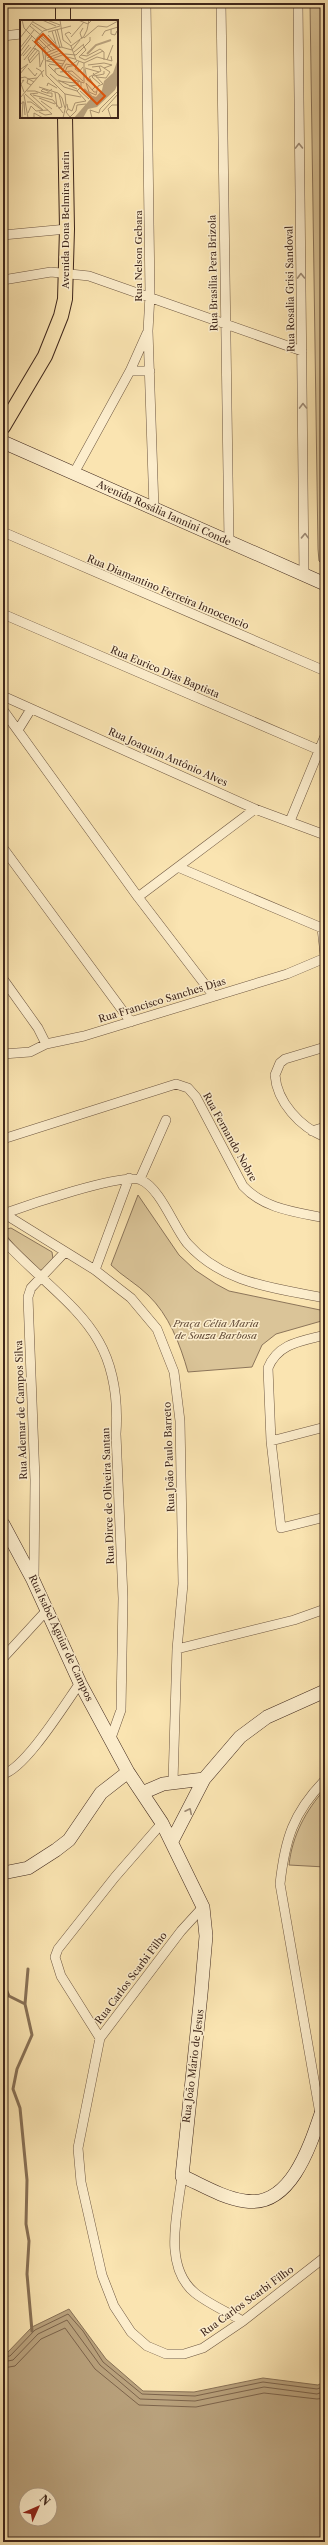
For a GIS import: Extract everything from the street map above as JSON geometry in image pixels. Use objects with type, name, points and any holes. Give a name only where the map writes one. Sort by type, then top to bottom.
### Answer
[{"type":"main road","points":[[62,3],[63,20]]},
{"type":"main road","name":"Avenida Dona Belmira Marin","points":[[3,427],[40,366],[54,336],[65,299],[67,229],[65,118]]},
{"type":"street","name":"Rua Nelson Gebara","points":[[146,3],[150,296],[148,331],[154,509]]},
{"type":"street","name":"Rua Brasília Pera Brizola","points":[[221,3],[229,542]]},
{"type":"street","name":"Rua Rosalia Grisi Sandoval","points":[[298,3],[304,575]]},
{"type":"street","points":[[3,36],[20,34]]},
{"type":"street","points":[[3,235],[67,229]]},
{"type":"street","points":[[3,280],[26,275],[65,273],[89,276],[150,296],[225,325],[302,351]]},
{"type":"street","points":[[74,473],[130,371],[148,331]]},
{"type":"street","points":[[130,371],[150,371]]},
{"type":"street","name":"Avenida Rosália Iannini Conde","points":[[3,442],[325,584]]},
{"type":"street","name":"Rua Diamantino Ferreira Innocencio","points":[[3,532],[325,671]]},
{"type":"street","name":"Rua Eurico Dias Baptista","points":[[3,614],[319,750]]},
{"type":"street","name":"Rua Joaquim Antônio Alves","points":[[3,696],[255,809],[325,834]]},
{"type":"street","points":[[18,730],[31,709]]},
{"type":"street","points":[[3,710],[138,897],[213,995]]},
{"type":"street","points":[[290,821],[325,736]]},
{"type":"street","points":[[138,897],[180,868],[255,809]]},
{"type":"street","points":[[3,848],[131,1022]]},
{"type":"street","points":[[180,868],[323,924],[325,956]]},
{"type":"street","name":"Rua Francisco Sanches Dias","points":[[3,1054],[30,1052],[46,1044],[84,1036],[131,1022],[213,995],[287,974],[325,956]]},
{"type":"street","points":[[3,979],[38,1028],[46,1044]]},
{"type":"street","points":[[325,1047],[285,1059],[280,1063],[275,1074],[286,1105],[301,1124],[325,1137]]},
{"type":"street","name":"Rua Fernando Nobre","points":[[3,1139],[140,1097],[164,1086],[181,1084],[188,1088],[196,1097],[243,1186],[251,1195],[266,1204],[325,1218]]},
{"type":"street","points":[[140,1179],[166,1120]]},
{"type":"street","points":[[312,1131],[325,1127]]},
{"type":"street","points":[[95,1270],[129,1178]]},
{"type":"street","points":[[3,1214],[129,1178],[140,1179],[159,1199],[187,1242],[218,1270],[254,1284],[325,1298]]},
{"type":"street","name":"Rua João Paulo Barreto","points":[[3,1214],[95,1270],[130,1298],[149,1317],[166,1346],[174,1372],[180,1421],[183,1584],[177,1649],[173,1782]]},
{"type":"street","points":[[3,1240],[42,1278]]},
{"type":"street","name":"Rua Ademar de Campos Silva","points":[[34,1580],[35,1480],[28,1297],[31,1288],[65,1252]]},
{"type":"street","name":"Rua Dirce de Oliveira Santan","points":[[42,1278],[85,1320],[112,1368],[116,1388],[123,1598],[121,1710],[111,1738]]},
{"type":"street","points":[[325,1335],[289,1344],[272,1358],[268,1368],[271,1440],[281,1528],[325,1517]]},
{"type":"street","points":[[271,1440],[325,1427]]},
{"type":"street","name":"Rua Isabel Aguiar de Campos","points":[[3,1524],[34,1580],[80,1683],[128,1772],[142,1793]]},
{"type":"street","points":[[177,1649],[294,1620],[325,1609]]},
{"type":"street","points":[[3,1658],[47,1610]]},
{"type":"street","points":[[3,1774],[11,1772],[25,1759],[80,1683]]},
{"type":"street","points":[[172,1841],[204,1779],[252,1726],[267,1717],[325,1691]]},
{"type":"street","points":[[3,1873],[28,1868],[69,1840],[101,1793],[128,1772]]},
{"type":"street","points":[[142,1793],[162,1784],[204,1779]]},
{"type":"street","points":[[320,2115],[280,1884],[285,1848],[299,1811],[325,1780]]},
{"type":"street","name":"Rua João Mário de Jesus","points":[[142,1793],[172,1841],[203,1907],[206,1936],[175,2233],[178,2270],[185,2283],[194,2293],[243,2321]]},
{"type":"street","points":[[100,2038],[61,1976],[55,1957],[58,1949],[115,1876],[162,1823]]},
{"type":"street","name":"Rua Carlos Scarbi Filho","points":[[203,1907],[181,1931],[100,2038],[78,2148],[81,2182],[100,2267],[114,2306],[131,2332],[147,2346],[166,2354],[184,2354],[202,2348],[243,2321],[325,2257]]},
{"type":"street","points":[[182,2176],[226,2196],[246,2202],[262,2200],[278,2192],[291,2180],[304,2161],[325,2102]]},
{"type":"green space","points":[[310,3],[325,3],[325,566],[319,561],[318,549]]},
{"type":"green space","name":"Praça Célia Maria de Souza Barbosa","points":[[138,1195],[179,1255],[195,1270],[229,1291],[325,1311],[325,1320],[276,1334],[262,1345],[252,1367],[188,1372],[173,1330],[162,1312],[144,1291],[111,1265]]},
{"type":"green space","points":[[11,1228],[52,1252],[53,1259],[48,1269],[35,1271],[6,1235],[7,1229]]},
{"type":"green space","points":[[325,1789],[325,1867],[289,1865],[293,1844],[301,1824],[318,1797]]},
{"type":"water","points":[[69,2309],[106,2359],[143,2391],[194,2392],[263,2378],[318,2385],[325,2381],[325,2542],[3,2542],[3,2353],[7,2353],[32,2327]]},
{"type":"waterway","points":[[28,1969],[25,2004],[32,2035],[17,2069],[13,2089],[20,2108],[27,2180],[26,2224],[29,2241],[27,2274],[32,2331]]},
{"type":"waterway","points":[[3,1982],[9,1996],[25,2004]]}]
